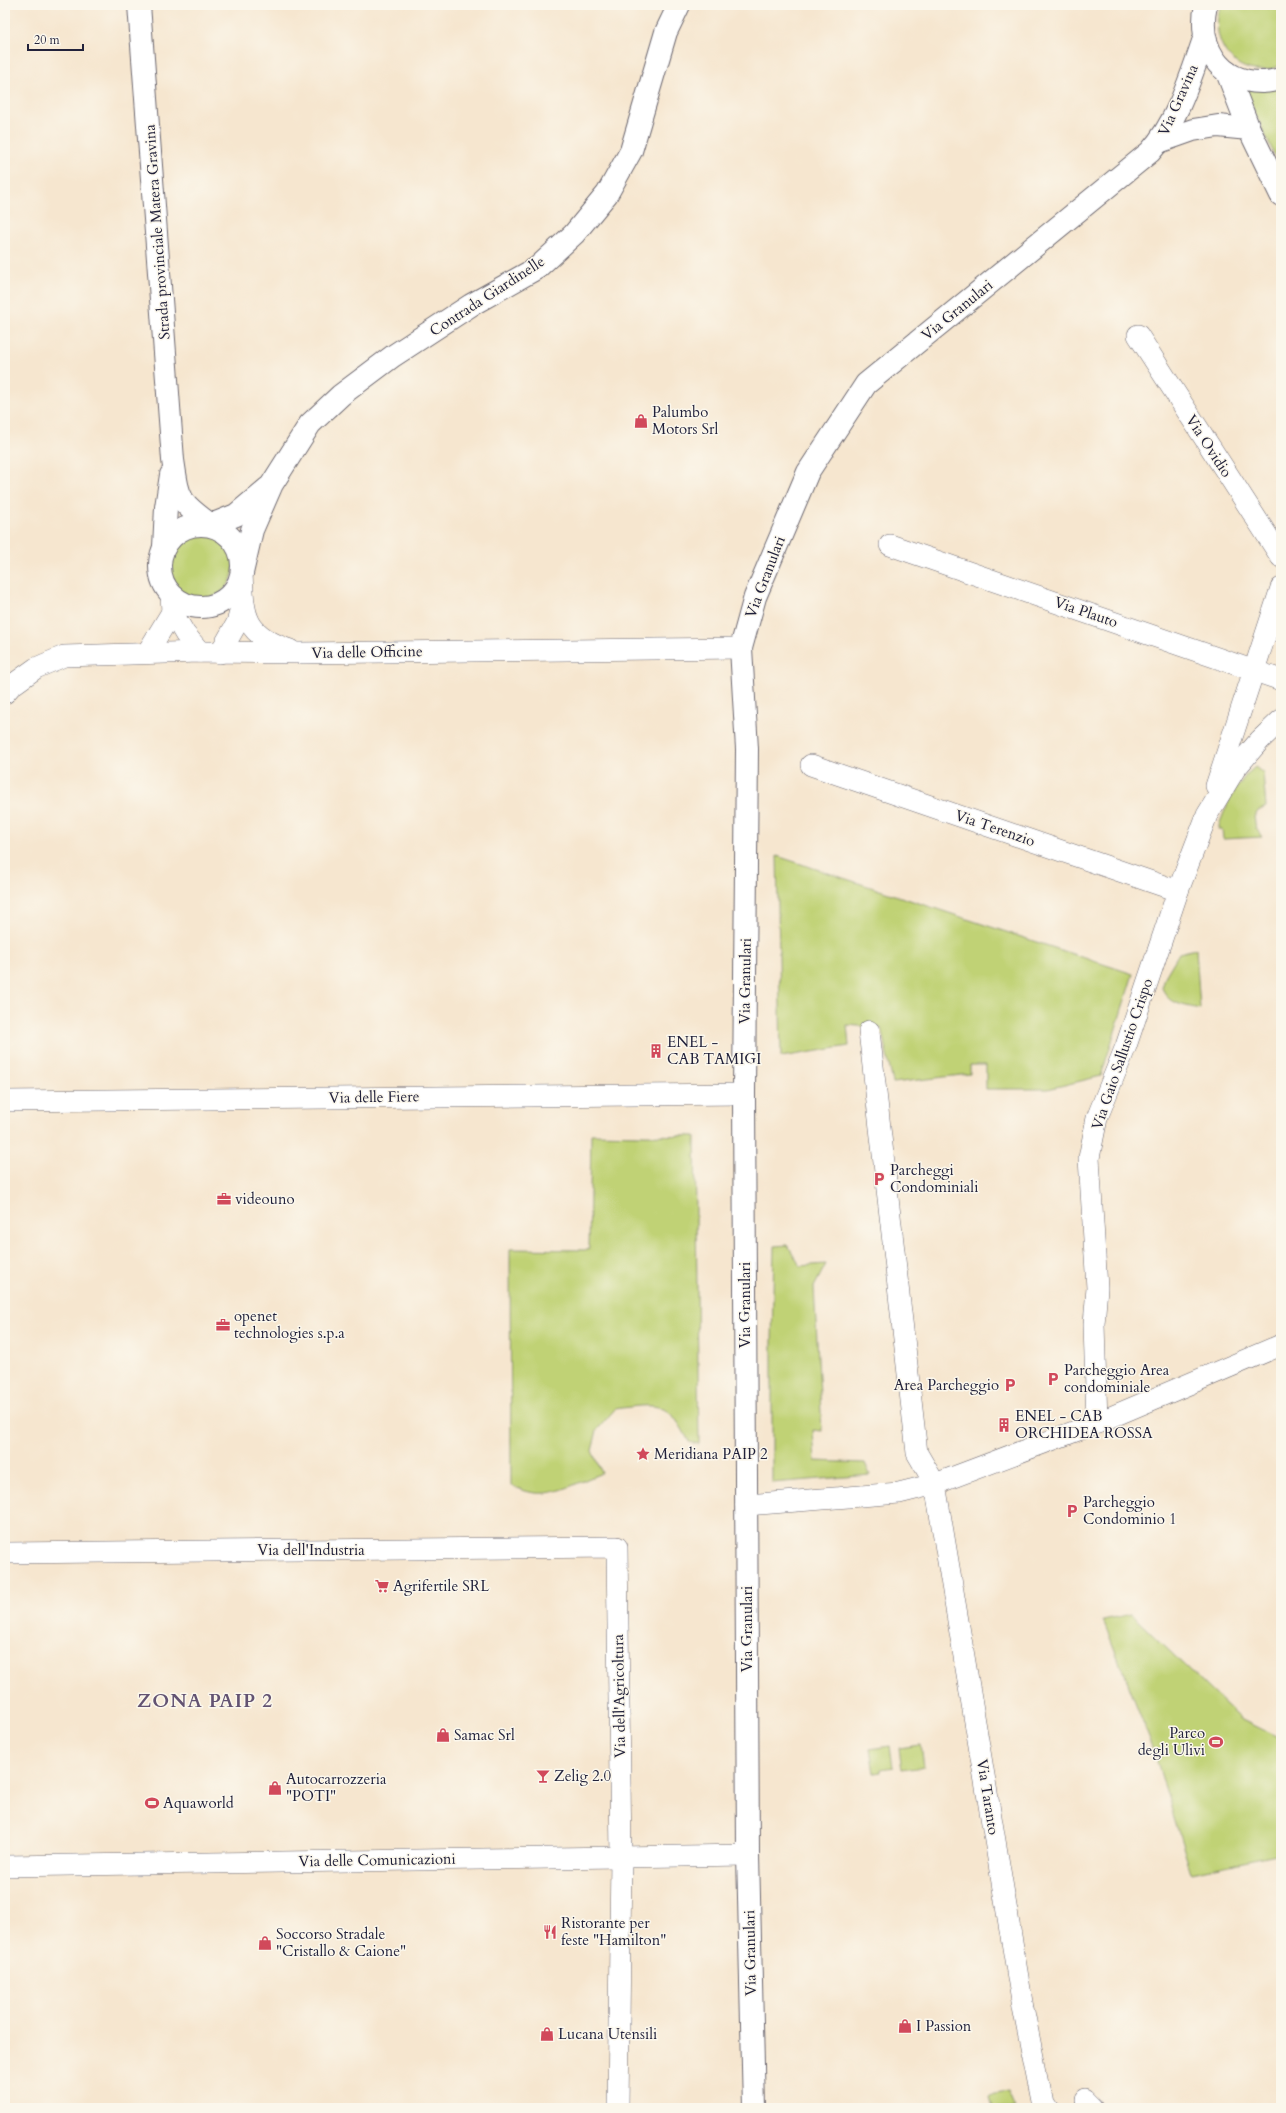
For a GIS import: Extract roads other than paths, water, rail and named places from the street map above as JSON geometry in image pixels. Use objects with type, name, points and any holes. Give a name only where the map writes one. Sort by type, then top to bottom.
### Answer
[{"type":"street","name":"Strada provinciale Matera Gravina","points":[[138,5],[173,460]]},
{"type":"street","name":"Contrada Giardinelle","points":[[272,484],[310,424],[341,395],[393,356],[471,305],[537,268],[578,228],[607,194],[631,151],[666,32],[679,5]]},
{"type":"street","points":[[1206,5],[1203,21],[1204,39],[1209,52],[1227,72],[1249,129],[1281,195]]},
{"type":"street","name":"Via Gravina","points":[[1159,142],[1184,93],[1204,39]]},
{"type":"street","points":[[1227,72],[1244,80],[1263,82],[1281,79]]},
{"type":"street","name":"Via Gravina","points":[[1159,142],[1193,130],[1218,126],[1249,129]]},
{"type":"street","name":"Via Granulari","points":[[754,2108],[748,1855],[746,1505],[744,1094],[747,749],[741,648],[755,597],[808,472],[866,384],[1144,156],[1159,142]]},
{"type":"street","name":"Via Ovidio","points":[[1138,335],[1281,557]]},
{"type":"street","points":[[173,460],[178,493],[187,507],[211,525],[223,530],[232,538],[239,548],[242,560],[244,600],[248,621],[257,633],[272,643],[300,653]]},
{"type":"street","points":[[173,460],[166,506],[164,547],[160,559],[160,572],[171,603],[185,634],[210,652],[237,623],[244,600]]},
{"type":"street","points":[[164,547],[172,536],[184,528],[197,524],[211,525],[236,515],[272,484]]},
{"type":"street","points":[[171,603],[181,602],[193,606],[206,607],[219,603],[230,596],[238,585],[252,530],[272,484]]},
{"type":"street","name":"Via Plauto","points":[[890,545],[1281,680]]},
{"type":"street","points":[[1207,815],[1253,670],[1281,588]]},
{"type":"street","points":[[147,653],[171,603]]},
{"type":"street","name":"Via delle Officine","points":[[5,693],[11,686],[36,668],[64,656],[210,652],[300,653],[741,648]]},
{"type":"street","name":"Via Gaio Sallustio Crispo","points":[[1097,1423],[1094,1324],[1097,1288],[1089,1158],[1097,1118],[1126,1046],[1178,891],[1207,815],[1235,769],[1260,740],[1281,720]]},
{"type":"street","name":"Via Terenzio","points":[[811,765],[1178,891]]},
{"type":"street","points":[[869,1031],[917,1453],[935,1484]]},
{"type":"street","name":"Via delle Fiere","points":[[5,1101],[744,1094]]},
{"type":"street","points":[[746,1505],[899,1493],[935,1484],[1097,1423],[1281,1345]]},
{"type":"street","name":"Via Taranto","points":[[935,1484],[1023,2007],[1042,2102],[1046,2108]]},
{"type":"street","name":"Via dell'Industria","points":[[5,1553],[617,1548]]},
{"type":"street","name":"Via dell'Agricoltura","points":[[617,1548],[621,1857],[618,2108]]},
{"type":"street","name":"Via delle Comunicazioni","points":[[5,1866],[748,1855]]},
{"type":"place","name":"Palumbo Motors Srl","points":[[641,421]]},
{"type":"place","name":"ENEL - CAB TAMIGI","points":[[656,1051]]},
{"type":"place","name":"Parcheggi Condominiali","points":[[879,1179]]},
{"type":"place","name":"videouno","points":[[224,1199]]},
{"type":"place","name":"openet technologies s.p.a","points":[[223,1325]]},
{"type":"place","name":"Parcheggio Area condominiale","points":[[1053,1379]]},
{"type":"place","name":"Area Parcheggio","points":[[1010,1385]]},
{"type":"place","name":"ENEL - CAB ORCHIDEA ROSSA","points":[[1004,1425]]},
{"type":"place","name":"Meridiana PAIP 2","points":[[643,1454]]},
{"type":"place","name":"Parcheggio Condominio 1","points":[[1072,1511]]},
{"type":"place","name":"Agrifertile SRL","points":[[382,1586]]},
{"type":"place","name":"Samac Srl","points":[[443,1735]]},
{"type":"place","name":"Parco degli Ulivi","points":[[1216,1742]]},
{"type":"place","name":"Zelig 2.0","points":[[543,1776]]},
{"type":"place","name":"Autocarrozzeria \"POTI\"","points":[[275,1788]]},
{"type":"place","name":"Aquaworld","points":[[152,1803]]},
{"type":"place","name":"Ristorante per feste \"Hamilton\"","points":[[550,1932]]},
{"type":"place","name":"Soccorso Stradale \"Cristallo & Caione\"","points":[[265,1943]]},
{"type":"place","name":"I Passion","points":[[905,2026]]},
{"type":"place","name":"Lucana Utensili","points":[[547,2034]]},
{"type":"district","name":"ZONA PAIP 2","points":[[205,1701]]}]
